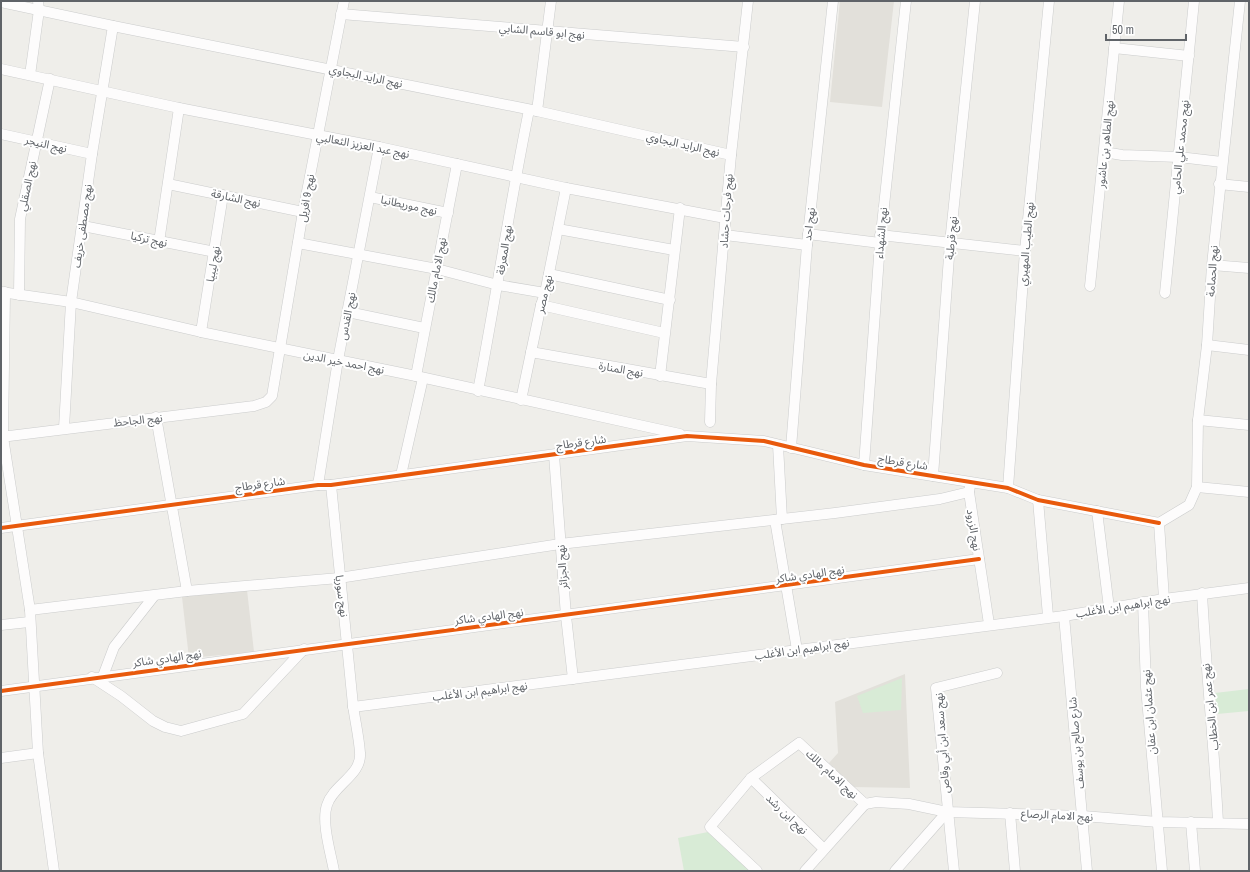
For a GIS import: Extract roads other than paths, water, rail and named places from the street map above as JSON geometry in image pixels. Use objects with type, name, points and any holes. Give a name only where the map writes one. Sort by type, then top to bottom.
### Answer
[{"type":"street","name":"نهج 9 افريل","points":[[272,396],[303,212],[344,1]]},
{"type":"street","name":"نهج المعرفة","points":[[478,391],[498,285],[515,176],[533,111],[551,1]]},
{"type":"street","name":"نهج فرحات حشاد","points":[[710,422],[711,384],[725,235],[725,218],[748,1]]},
{"type":"street","name":"نهج احد","points":[[791,448],[808,234],[833,1]]},
{"type":"street","name":"نهج الشهداء","points":[[864,465],[880,239],[906,1]]},
{"type":"street","name":"نهج قرطبة","points":[[933,476],[950,244],[975,1]]},
{"type":"street","name":"نهج الطيب المهيري","points":[[1008,488],[1025,251],[1049,1]]},
{"type":"street","name":"نهج الطاهر بن عاشور","points":[[1090,286],[1119,1]]},
{"type":"street","name":"نهج محمد علي الحامي","points":[[1165,293],[1194,1]]},
{"type":"street","name":"نهج الحمامة","points":[[1159,523],[1189,505],[1197,487],[1198,420],[1207,345],[1219,184],[1240,1]]},
{"type":"street","name":"نهج الرايد البجاوي","points":[[1,2],[38,5],[113,26],[533,111],[731,155]]},
{"type":"street","points":[[30,75],[38,5]]},
{"type":"street","name":"نهج ابو قاسم الشابي","points":[[341,14],[744,47]]},
{"type":"street","name":"نهج مصطفى خريف","points":[[64,428],[71,302],[83,226],[92,154],[113,26]]},
{"type":"street","points":[[1114,48],[1189,56]]},
{"type":"street","name":"نهج عبد العزيز الثعالبي","points":[[1,69],[179,108],[317,136],[380,147],[566,188],[680,208],[725,218]]},
{"type":"street","name":"نهج الصقلي","points":[[19,295],[20,219],[50,79]]},
{"type":"street","points":[[159,242],[179,108]]},
{"type":"street","name":"نهج النيجر","points":[[1,134],[92,154]]},
{"type":"street","name":"نهج القدس","points":[[318,485],[338,360],[380,147]]},
{"type":"street","points":[[1104,152],[1122,155],[1179,157],[1222,162]]},
{"type":"street","name":"نهج الامام مالك","points":[[401,475],[419,377],[424,328],[457,164]]},
{"type":"street","name":"نهج الشارقة","points":[[168,184],[303,212]]},
{"type":"street","points":[[1219,184],[1249,187]]},
{"type":"street","name":"نهج مصر","points":[[521,400],[541,305],[545,293],[566,188]]},
{"type":"street","name":"نهج ليبيا","points":[[201,332],[223,195]]},
{"type":"street","name":"نهج موريطانيا","points":[[370,198],[448,214]]},
{"type":"street","points":[[660,376],[680,208]]},
{"type":"street","name":"نهج تركيا","points":[[83,226],[215,252]]},
{"type":"street","points":[[558,229],[674,250]]},
{"type":"street","points":[[808,234],[1025,251]]},
{"type":"street","points":[[725,235],[807,245]]},
{"type":"street","points":[[298,243],[437,269],[498,285],[545,293]]},
{"type":"street","points":[[1212,265],[1249,268]]},
{"type":"street","points":[[549,274],[670,300]]},
{"type":"street","points":[[3,292],[2,437],[30,610],[29,622],[38,754],[54,871]]},
{"type":"street","name":"نهج احمد خير الدين","points":[[3,292],[71,302],[201,332],[419,377],[687,436]]},
{"type":"street","points":[[541,305],[664,333]]},
{"type":"street","points":[[348,312],[424,328]]},
{"type":"street","points":[[1207,345],[1249,350]]},
{"type":"street","name":"نهج المنارة","points":[[531,352],[711,384]]},
{"type":"street","name":"نهج الجاحظ","points":[[2,437],[64,428],[254,406],[266,402],[272,396]]},
{"type":"street","points":[[156,418],[187,591]]},
{"type":"street","points":[[1198,420],[1249,425]]},
{"type":"street","name":"شارع قرطاج","points":[[1,528],[318,485],[331,485],[687,436],[764,441],[864,465],[933,476],[969,487],[1008,488],[1038,500],[1159,523]]},
{"type":"street","points":[[778,445],[778,519],[797,650]]},
{"type":"street","name":"نهج الجزائر","points":[[554,455],[566,616],[573,679]]},
{"type":"street","name":"نهج سوريا","points":[[331,485],[339,578],[348,643],[353,707],[360,755],[357,768],[330,796],[326,806],[328,834],[334,871]]},
{"type":"street","points":[[30,610],[187,591],[339,578],[560,544],[932,500],[969,487]]},
{"type":"street","name":"نهج الزرود","points":[[969,487],[990,624]]},
{"type":"street","points":[[1197,487],[1249,492]]},
{"type":"street","points":[[1038,500],[1048,616]]},
{"type":"street","points":[[1097,511],[1108,608]]},
{"type":"street","points":[[1159,523],[1164,599]]},
{"type":"street","name":"نهج الهادي شاكر","points":[[1,691],[92,677],[566,616],[979,559]]},
{"type":"street","name":"نهج ابراهيم ابن الأغلب","points":[[353,707],[1048,616],[1064,616],[1202,593],[1249,588]]},
{"type":"street","name":"نهج عمر ابن الخطاب","points":[[1202,593],[1205,658],[1214,751],[1218,822]]},
{"type":"street","points":[[102,676],[114,647],[154,596]]},
{"type":"street","name":"نهج عثمان ابن عفان","points":[[1143,602],[1146,687],[1162,871]]},
{"type":"street","name":"شارع صالح بن يوسف","points":[[1064,616],[1087,871]]},
{"type":"street","points":[[1,625],[29,622]]},
{"type":"street","points":[[92,677],[121,696],[154,721],[165,727],[181,731],[243,714],[304,649]]},
{"type":"street","name":"نهج سعد ابن أبي وقاص","points":[[947,812],[936,688],[998,673]]},
{"type":"street","name":"نهج الامام مالك","points":[[751,778],[799,743],[865,804]]},
{"type":"street","points":[[1,758],[38,754]]},
{"type":"street","points":[[751,778],[710,827],[758,871]]},
{"type":"street","name":"نهج ابن رشد","points":[[751,778],[824,850]]},
{"type":"street","name":"نهج الامام الرصاع","points":[[865,804],[876,802],[909,804],[947,812],[1083,816],[1158,822],[1218,822],[1249,824]]},
{"type":"street","points":[[805,871],[865,804]]},
{"type":"street","points":[[895,871],[947,812]]},
{"type":"street","points":[[947,812],[954,871]]},
{"type":"street","points":[[1010,813],[1015,871]]},
{"type":"street","points":[[1191,822],[1195,871]]}]
